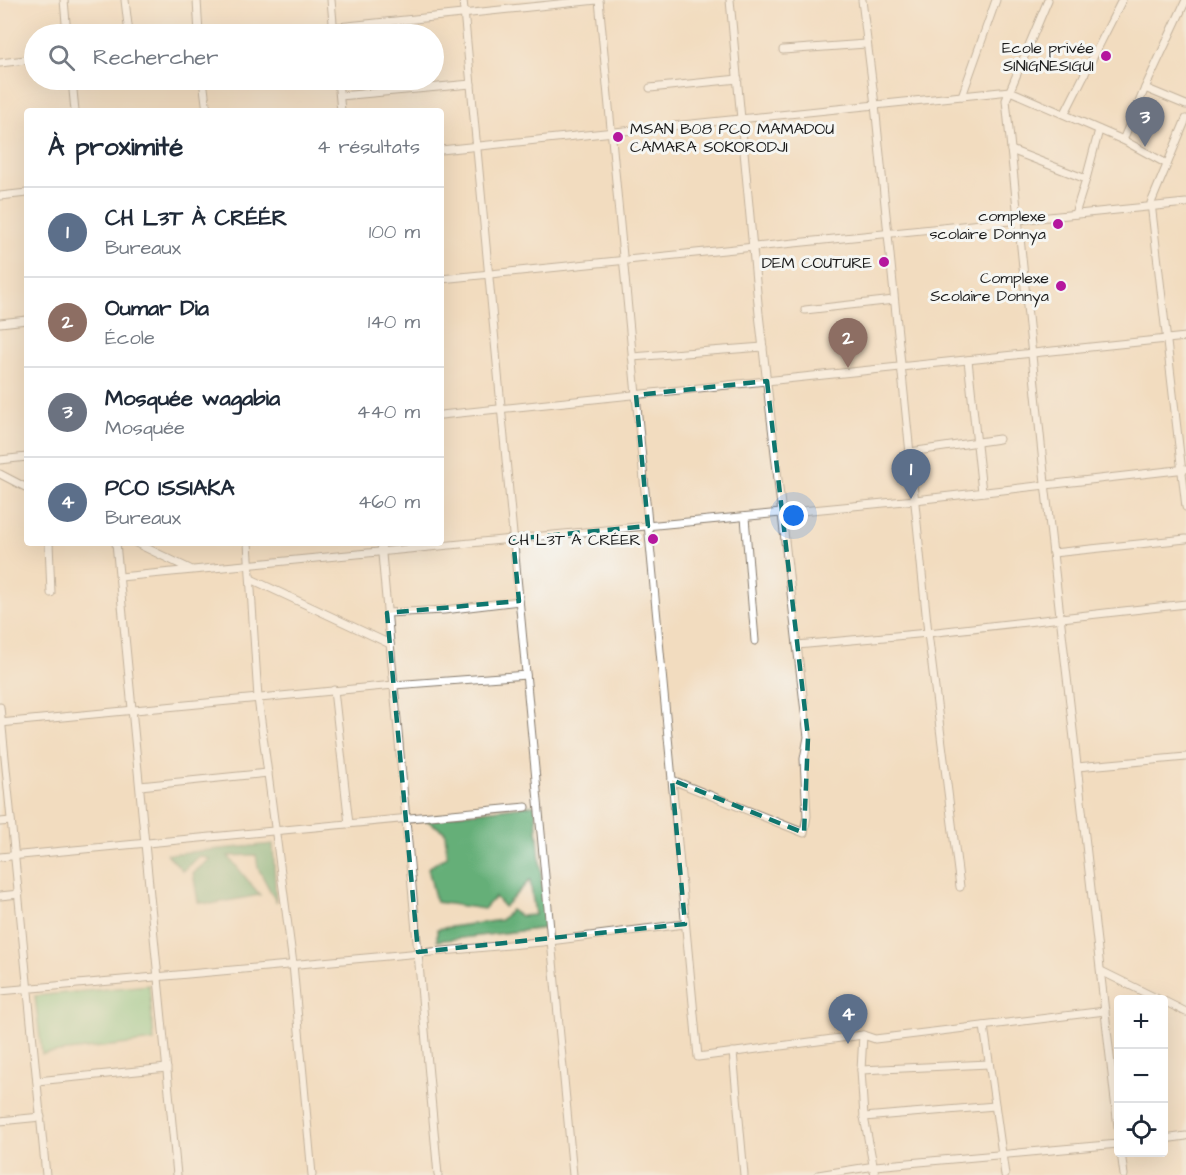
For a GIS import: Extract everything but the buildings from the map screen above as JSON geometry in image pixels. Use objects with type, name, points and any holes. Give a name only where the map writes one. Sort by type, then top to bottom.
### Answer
[{"type":"street","points":[[64,0],[66,24]]},
{"type":"street","points":[[125,0],[128,24]]},
{"type":"street","points":[[197,0],[198,24]]},
{"type":"street","points":[[331,0],[333,24]]},
{"type":"street","points":[[463,0],[573,1175]]},
{"type":"street","points":[[388,24],[598,0],[698,1057],[863,1035],[875,1039],[1105,1011]]},
{"type":"street","points":[[672,780],[804,833],[807,816],[804,759],[808,737],[766,381],[730,0]]},
{"type":"street","points":[[862,0],[875,105],[886,234],[902,367],[928,633],[960,887]]},
{"type":"street","points":[[962,96],[996,0]]},
{"type":"street","points":[[1048,0],[1006,100],[1045,483],[1116,1103]]},
{"type":"street","points":[[1065,113],[1122,0]]},
{"type":"street","points":[[1123,140],[1186,0]]},
{"type":"street","points":[[783,50],[866,44]]},
{"type":"street","points":[[0,63],[24,60]]},
{"type":"street","points":[[650,88],[738,79]]},
{"type":"street","points":[[444,86],[471,84]]},
{"type":"street","points":[[1145,88],[1186,105]]},
{"type":"street","points":[[73,90],[75,108]]},
{"type":"street","points":[[204,90],[207,108]]},
{"type":"street","points":[[339,90],[341,108]]},
{"type":"street","points":[[340,96],[406,90]]},
{"type":"street","points":[[444,150],[1010,91],[1065,113],[1167,164]]},
{"type":"street","points":[[1186,119],[1152,206],[1184,469],[1186,507]]},
{"type":"street","points":[[1075,214],[1099,130]]},
{"type":"street","points":[[1011,150],[1086,179]]},
{"type":"street","points":[[0,196],[24,193]]},
{"type":"street","points":[[444,279],[1186,203]]},
{"type":"street","points":[[804,310],[894,300]]},
{"type":"street","points":[[0,323],[24,320]]},
{"type":"street","points":[[444,415],[1186,336]]},
{"type":"street","points":[[632,357],[763,347]]},
{"type":"street","points":[[968,360],[982,492]]},
{"type":"street","points":[[910,452],[999,439]]},
{"type":"street","points":[[0,460],[24,457]]},
{"type":"street","points":[[444,546],[915,500],[1045,483],[1184,469]]},
{"type":"street","points":[[0,474],[24,486]]},
{"type":"street","points":[[745,517],[755,640]]},
{"type":"street","points":[[1053,553],[1186,539]]},
{"type":"street","points":[[49,546],[51,593]]},
{"type":"street","points":[[116,546],[177,1175]]},
{"type":"street","points":[[141,546],[193,570]]},
{"type":"street","points":[[248,546],[258,698],[293,964],[312,1175]]},
{"type":"street","points":[[381,546],[438,1175]]},
{"type":"street","points":[[120,577],[442,546]]},
{"type":"street","points":[[251,579],[390,644]]},
{"type":"street","points":[[387,613],[444,610],[519,601]]},
{"type":"street","points":[[797,645],[1186,604]]},
{"type":"street","points":[[1,723],[334,690],[526,675]]},
{"type":"street","points":[[334,690],[349,824]]},
{"type":"street","points":[[0,707],[46,1175]]},
{"type":"street","points":[[1077,768],[1186,757]]},
{"type":"street","points":[[140,786],[268,773]]},
{"type":"street","points":[[0,857],[526,807]]},
{"type":"street","points":[[0,822],[11,820]]},
{"type":"street","points":[[0,896],[19,894]]},
{"type":"street","points":[[0,991],[551,941],[685,924]]},
{"type":"street","points":[[1101,971],[1151,995]]},
{"type":"street","points":[[1168,1003],[1186,1012]]},
{"type":"street","points":[[984,1026],[1005,1175]]},
{"type":"street","points":[[863,1035],[861,1070],[864,1117],[875,1175]]},
{"type":"street","points":[[733,1052],[744,1175]]},
{"type":"street","points":[[861,1070],[989,1064]]},
{"type":"street","points":[[37,1081],[167,1068]]},
{"type":"street","points":[[864,1117],[996,1106]]},
{"type":"street","points":[[0,1121],[41,1117]]},
{"type":"street","points":[[1168,1138],[1186,1136]]},
{"type":"street","points":[[818,1175],[875,1166],[1003,1157],[1114,1145]]},
{"type":"street","points":[[1122,1157],[1124,1175]]},
{"type":"highlighted area","points":[[767,381],[808,737],[804,833],[672,780],[685,924],[418,952],[387,613],[519,601],[513,539],[648,526],[636,395]]},
{"type":"green space","points":[[535,805],[546,928],[437,941],[437,929],[501,920],[511,910],[520,916],[535,915],[530,880],[504,907],[495,897],[484,909],[436,902],[428,868],[447,856],[445,832],[423,818]]},
{"type":"green space","points":[[273,844],[276,902],[258,868],[256,855],[228,856],[260,895],[211,904],[198,902],[193,873],[210,859],[199,856],[183,871],[167,854]]},
{"type":"green space","points":[[149,985],[154,1041],[42,1054],[35,996]]},
{"type":"place","name":"Ecole privée SINIGNESIGUI","points":[[1106,56]]},
{"type":"place","name":"MSAN B08 PCO MAMADOU CAMARA SOKORODJI","points":[[618,137]]},
{"type":"place","name":"Mosquée wagabia","points":[[1145,147]]},
{"type":"place","name":"complexe scolaire Donnya","points":[[1058,224]]},
{"type":"place","name":"DEM COUTURE","points":[[884,262]]},
{"type":"place","name":"Complexe Scolaire Donnya","points":[[1061,286]]},
{"type":"place","name":"Oumar Dia","points":[[848,368]]},
{"type":"place","name":"CH L3T À CRÉÉR","points":[[911,499]]},
{"type":"place","name":"CH L3T A CRÉER","points":[[653,539]]},
{"type":"place","name":"PCO ISSIAKA","points":[[848,1044]]}]
